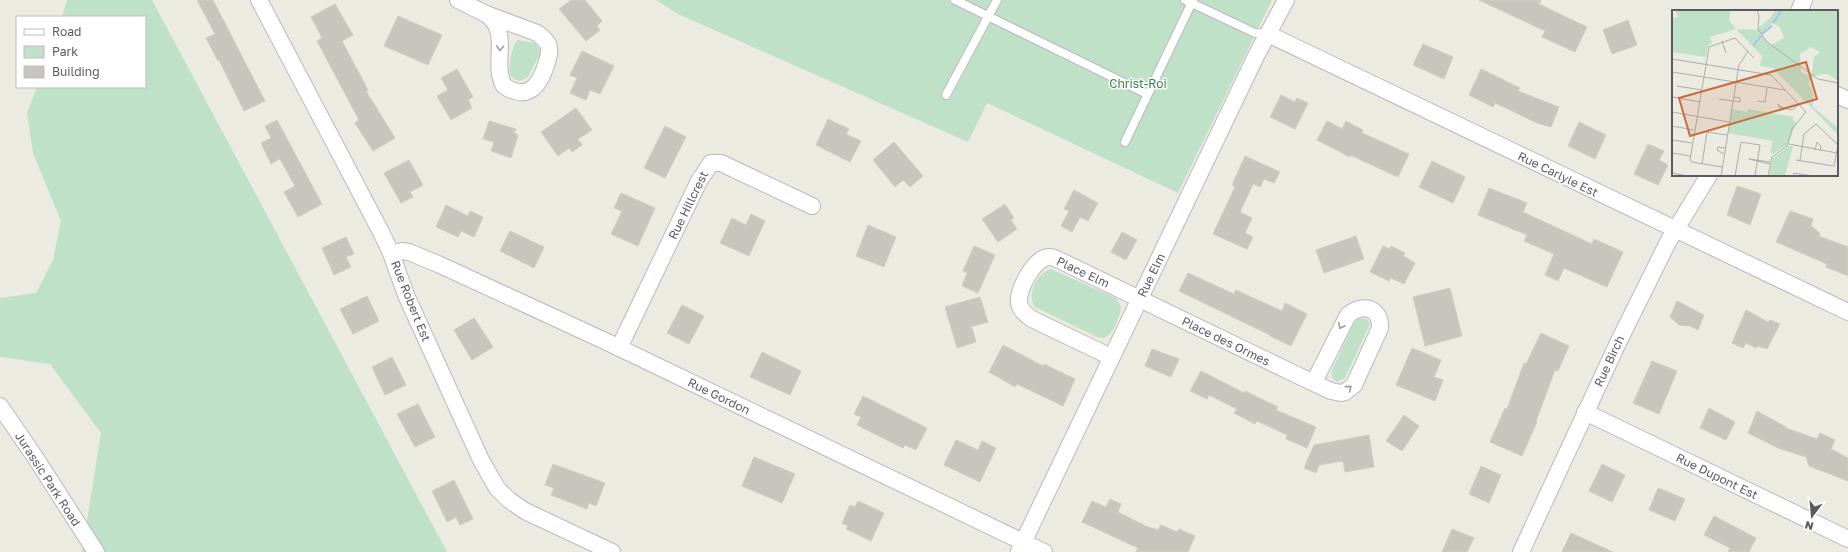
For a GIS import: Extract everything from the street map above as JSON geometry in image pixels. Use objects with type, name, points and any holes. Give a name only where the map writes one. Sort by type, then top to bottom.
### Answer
[{"type":"street","name":"Rue Robert Est","points":[[260,0],[391,253],[406,295],[481,460],[497,488],[509,500],[525,511],[612,552]]},
{"type":"street","points":[[458,0],[486,14],[537,33],[548,44],[549,50],[547,62],[538,83],[532,89],[525,92],[516,92],[504,86],[498,72],[499,33],[497,24],[486,14]]},
{"type":"street","name":"Rue Elm","points":[[1021,547],[1256,56],[1286,0]]},
{"type":"street","points":[[1799,10],[1804,0]]},
{"type":"street","name":"Rue Carlyle Est","points":[[1268,34],[1848,312]]},
{"type":"street","points":[[1838,95],[1848,100]]},
{"type":"street","name":"Rue Hillcrest","points":[[619,348],[699,181],[711,163],[721,163],[812,206]]},
{"type":"street","name":"Rue Birch","points":[[1521,552],[1617,345],[1675,230],[1708,176]]},
{"type":"street","name":"Rue Gordon","points":[[391,253],[402,251],[414,254],[619,348],[1021,547],[1044,552]]},
{"type":"street","name":"Place Elm","points":[[1111,357],[1028,316],[1021,309],[1019,303],[1020,291],[1035,264],[1040,260],[1049,257],[1061,261],[1139,299]]},
{"type":"street","name":"Place des Ormes","points":[[1139,299],[1314,382],[1336,392],[1345,392],[1349,390],[1357,378],[1380,328],[1380,323],[1376,314],[1367,308],[1357,308],[1348,314],[1314,382]]},
{"type":"street","name":"Jurassic Park Road","points":[[0,406],[35,456],[96,552]]},
{"type":"street","name":"Rue Dupont Est","points":[[1585,412],[1848,539]]},
{"type":"lane","points":[[955,0],[1147,94]]},
{"type":"lane","points":[[946,95],[997,0]]},
{"type":"lane","points":[[1125,142],[1190,1],[1255,33],[1268,34]]},
{"type":"green space","points":[[67,0],[152,0],[447,552],[82,552],[101,433],[50,364],[0,357],[0,298],[36,293],[53,260],[61,221],[33,153],[27,113],[37,88],[146,88],[146,16],[62,16]]},
{"type":"green space","name":"Christ-Roi","points":[[656,0],[1272,0],[1178,193],[987,103],[968,142],[678,14]]},
{"type":"green space","points":[[518,40],[535,43],[540,50],[540,54],[528,77],[519,81],[514,79],[510,73],[512,52]]},
{"type":"green space","points":[[1051,269],[1116,298],[1121,307],[1120,313],[1114,328],[1109,335],[1104,338],[1097,337],[1035,307],[1032,297],[1034,285],[1041,275]]},
{"type":"green space","points":[[1359,318],[1366,319],[1369,322],[1369,326],[1345,378],[1337,382],[1332,377],[1332,370],[1354,323]]},
{"type":"building","points":[[197,0],[213,0],[265,101],[244,111],[219,60],[218,61],[206,38],[215,34]]},
{"type":"building","points":[[571,0],[585,0],[602,21],[597,26],[600,30],[586,41],[559,9]]},
{"type":"building","points":[[1479,0],[1541,0],[1539,4],[1587,27],[1575,52],[1542,37],[1545,31]]},
{"type":"building","points":[[335,4],[353,35],[342,41],[368,90],[366,91],[395,138],[373,151],[355,123],[359,120],[317,41],[322,38],[311,17]]},
{"type":"building","points":[[398,16],[442,35],[428,65],[384,46]]},
{"type":"building","points":[[1628,20],[1637,45],[1612,54],[1603,30]]},
{"type":"building","points":[[1423,44],[1453,57],[1444,79],[1413,65]]},
{"type":"building","points":[[582,51],[614,66],[600,94],[590,90],[586,100],[570,93],[577,78],[570,75]]},
{"type":"building","points":[[457,69],[473,97],[468,100],[472,108],[451,120],[437,96],[448,90],[441,78]]},
{"type":"building","points":[[1481,69],[1520,88],[1518,91],[1559,107],[1551,127],[1537,123],[1495,103],[1493,107],[1469,95]]},
{"type":"building","points":[[1281,95],[1295,102],[1297,98],[1308,103],[1295,129],[1270,117]]},
{"type":"building","points":[[576,108],[592,130],[578,139],[582,145],[572,152],[569,148],[558,156],[541,132]]},
{"type":"building","points":[[828,119],[849,129],[846,134],[861,141],[850,162],[816,145]]},
{"type":"building","points":[[277,120],[322,204],[298,217],[284,192],[295,186],[280,159],[271,164],[261,143],[271,138],[265,126]]},
{"type":"building","points":[[489,121],[516,129],[514,133],[518,135],[511,158],[491,151],[494,142],[483,139]]},
{"type":"building","points":[[1327,121],[1342,129],[1346,121],[1363,130],[1362,133],[1409,154],[1398,177],[1350,155],[1350,157],[1317,140]]},
{"type":"building","points":[[1579,122],[1606,135],[1595,159],[1568,146]]},
{"type":"building","points":[[665,126],[686,137],[665,178],[644,168]]},
{"type":"building","points":[[894,142],[923,176],[910,187],[903,180],[895,187],[873,160]]},
{"type":"building","points":[[1648,144],[1664,151],[1659,160],[1668,165],[1658,185],[1634,174]]},
{"type":"building","points":[[1245,156],[1280,172],[1274,183],[1264,179],[1260,187],[1253,184],[1240,212],[1252,218],[1245,233],[1253,237],[1247,249],[1213,234],[1235,187],[1232,185]]},
{"type":"building","points":[[409,160],[423,185],[410,192],[413,197],[401,203],[384,173]]},
{"type":"building","points":[[1432,161],[1465,177],[1453,203],[1419,187]]},
{"type":"building","points":[[1737,186],[1761,194],[1750,225],[1727,215]]},
{"type":"building","points":[[1489,188],[1527,203],[1523,212],[1592,244],[1594,239],[1623,252],[1607,287],[1564,268],[1558,281],[1545,275],[1554,254],[1524,241],[1527,235],[1478,215]]},
{"type":"building","points":[[1074,190],[1098,203],[1088,221],[1080,217],[1072,232],[1061,226],[1069,211],[1064,209]]},
{"type":"building","points":[[621,193],[655,208],[638,246],[611,234],[622,211],[614,208]]},
{"type":"building","points":[[1005,204],[1014,218],[1011,220],[1017,229],[998,242],[982,219]]},
{"type":"building","points":[[446,205],[468,216],[470,211],[483,217],[474,237],[461,231],[458,237],[436,227]]},
{"type":"building","points":[[1790,211],[1813,219],[1811,226],[1820,233],[1819,236],[1848,247],[1848,276],[1826,267],[1827,264],[1776,242]]},
{"type":"building","points":[[751,214],[765,221],[749,256],[720,243],[732,218],[746,225]]},
{"type":"building","points":[[868,225],[896,237],[884,267],[856,256]]},
{"type":"building","points":[[510,231],[544,247],[534,268],[500,251]]},
{"type":"building","points":[[1122,232],[1137,240],[1126,260],[1111,252]]},
{"type":"building","points":[[1356,236],[1364,259],[1324,273],[1316,250]]},
{"type":"building","points":[[346,237],[354,254],[346,257],[351,267],[334,275],[322,248]]},
{"type":"building","points":[[974,246],[995,255],[978,293],[962,286],[967,273],[963,271]]},
{"type":"building","points":[[1383,246],[1390,249],[1391,246],[1405,253],[1403,256],[1415,263],[1404,284],[1391,278],[1389,281],[1370,272]]},
{"type":"building","points":[[1188,273],[1234,294],[1236,290],[1282,311],[1285,303],[1307,314],[1291,346],[1179,291]]},
{"type":"building","points":[[1450,288],[1462,336],[1425,346],[1413,297]]},
{"type":"building","points":[[367,296],[379,321],[353,334],[340,309]]},
{"type":"building","points":[[980,297],[988,322],[970,327],[972,328],[976,342],[957,348],[945,307]]},
{"type":"building","points":[[1677,301],[1704,315],[1698,330],[1690,326],[1679,325],[1670,317]]},
{"type":"building","points":[[682,305],[704,316],[689,344],[667,333]]},
{"type":"building","points":[[1746,310],[1768,322],[1770,320],[1780,324],[1767,349],[1758,346],[1756,348],[1746,343],[1743,348],[1732,343]]},
{"type":"building","points":[[474,318],[493,347],[472,360],[454,330]]},
{"type":"building","points":[[1541,333],[1569,346],[1558,371],[1555,370],[1536,421],[1537,422],[1522,456],[1490,442],[1505,408],[1507,409],[1524,363],[1526,364]]},
{"type":"building","points":[[1003,345],[1043,366],[1044,364],[1075,379],[1063,406],[1017,384],[1015,387],[989,372]]},
{"type":"building","points":[[1412,348],[1441,360],[1434,377],[1443,380],[1435,401],[1396,385]]},
{"type":"building","points":[[1152,349],[1179,359],[1171,377],[1145,366]]},
{"type":"building","points":[[762,352],[801,371],[790,395],[750,377]]},
{"type":"building","points":[[392,357],[406,385],[385,395],[372,367]]},
{"type":"building","points":[[1652,361],[1677,371],[1659,414],[1633,403]]},
{"type":"building","points":[[1201,371],[1244,393],[1245,391],[1278,407],[1276,410],[1316,427],[1307,448],[1286,439],[1287,435],[1257,421],[1255,424],[1234,413],[1237,409],[1209,395],[1207,399],[1190,391]]},
{"type":"building","points":[[863,396],[927,428],[916,450],[905,445],[903,448],[857,425],[861,417],[854,414]]},
{"type":"building","points":[[418,404],[435,437],[415,447],[397,414]]},
{"type":"building","points":[[1709,408],[1735,422],[1726,440],[1700,428]]},
{"type":"building","points":[[1757,411],[1786,428],[1817,439],[1820,433],[1835,440],[1831,449],[1848,458],[1848,481],[1809,466],[1806,457],[1778,448],[1748,433]]},
{"type":"building","points":[[1404,415],[1419,426],[1402,451],[1386,441]]},
{"type":"building","points":[[1369,435],[1374,467],[1345,472],[1343,461],[1319,465],[1316,473],[1304,468],[1314,445]]},
{"type":"building","points":[[956,440],[978,450],[982,441],[996,448],[980,482],[944,465]]},
{"type":"building","points":[[754,457],[795,474],[782,503],[742,486]]},
{"type":"building","points":[[553,464],[605,483],[596,506],[589,503],[587,509],[551,495],[554,488],[545,485]]},
{"type":"building","points":[[1602,464],[1625,475],[1612,502],[1589,491]]},
{"type":"building","points":[[1481,466],[1501,475],[1489,503],[1469,494]]},
{"type":"building","points":[[454,480],[473,519],[460,525],[456,517],[447,522],[432,491]]},
{"type":"building","points":[[1658,488],[1685,499],[1675,521],[1649,510]]},
{"type":"building","points":[[1110,499],[1121,504],[1118,512],[1148,527],[1158,530],[1161,525],[1177,532],[1179,529],[1195,536],[1188,552],[1136,552],[1138,548],[1082,522],[1092,501],[1106,507]]},
{"type":"building","points":[[858,501],[884,513],[871,541],[846,529],[848,526],[842,523],[850,505],[855,507]]},
{"type":"building","points":[[1714,516],[1756,538],[1749,552],[1728,552],[1730,548],[1704,535]]},
{"type":"building","points":[[1452,529],[1474,538],[1467,552],[1442,552]]},
{"type":"building","points":[[1571,533],[1613,552],[1562,552]]}]
